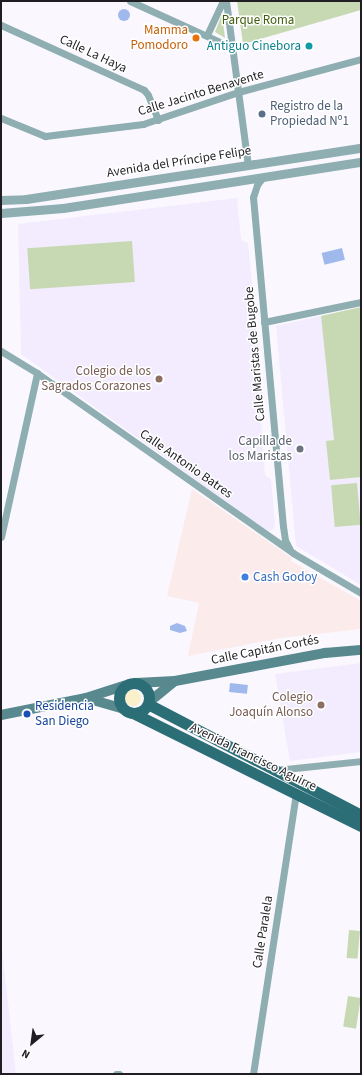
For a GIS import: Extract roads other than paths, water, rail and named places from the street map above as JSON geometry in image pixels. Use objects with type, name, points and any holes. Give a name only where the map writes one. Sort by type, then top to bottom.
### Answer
[{"type":"main road","name":"Calle Capitán Cortés","points":[[1,715],[86,698],[136,683],[175,682],[325,653],[361,650]]},
{"type":"main road","name":"Calle Capitán Cortés","points":[[86,698],[122,708],[133,713],[142,711],[148,703],[175,682]]},
{"type":"main road","points":[[136,683],[147,690],[148,703]]},
{"type":"main road","points":[[122,708],[119,697],[124,686]]},
{"type":"main road","name":"Avenida Francisco Aguirre","points":[[148,703],[361,815]]},
{"type":"main road","name":"Avenida Francisco Aguirre","points":[[133,713],[361,826]]},
{"type":"street","points":[[130,1],[145,4],[233,48]]},
{"type":"street","points":[[207,35],[225,1]]},
{"type":"street","points":[[225,1],[233,48],[248,164]]},
{"type":"street","name":"Calle La Haya","points":[[1,25],[144,90],[148,95],[158,120]]},
{"type":"street","name":"Calle Jacinto Benavente","points":[[1,118],[35,133],[57,136],[158,120],[238,92],[361,59]]},
{"type":"street","name":"Avenida del Príncipe Felipe","points":[[1,200],[26,199],[361,148]]},
{"type":"street","points":[[1,213],[63,208],[361,162]]},
{"type":"street","name":"Calle Maristas de Bugobe","points":[[263,177],[257,185],[254,197],[284,540],[293,553]]},
{"type":"street","points":[[264,322],[361,302]]},
{"type":"street","name":"Calle Antonio Batres","points":[[1,350],[37,372],[293,553],[361,593]]},
{"type":"street","points":[[1,537],[37,372]]},
{"type":"street","points":[[274,770],[361,761]]},
{"type":"street","name":"Calle Paralela","points":[[253,1074],[296,793]]},
{"type":"water","points":[[126,9],[129,10],[129,20],[122,21],[119,20],[118,13],[119,10]]},
{"type":"water","points":[[342,248],[345,260],[325,265],[322,253]]},
{"type":"water","points":[[177,623],[185,626],[187,631],[180,633],[170,630],[170,626]]},
{"type":"water","points":[[230,683],[248,685],[247,694],[229,692]]},
{"type":"place","name":"Mamma Pomodoro","points":[[196,38]]},
{"type":"place","name":"Antiguo Cinebora","points":[[309,46]]},
{"type":"place","name":"Registro de la Propiedad Nº1","points":[[262,114]]},
{"type":"place","name":"Colegio de los Sagrados Corazones","points":[[159,379]]},
{"type":"place","name":"Capilla de los Maristas","points":[[300,449]]},
{"type":"place","name":"Cash Godoy","points":[[245,577]]},
{"type":"place","name":"Colegio Joaquín Alonso","points":[[321,705]]},
{"type":"place","name":"Residencia San Diego","points":[[27,714]]},
{"type":"park label","name":"Parque Roma","points":[[258,20]]}]
